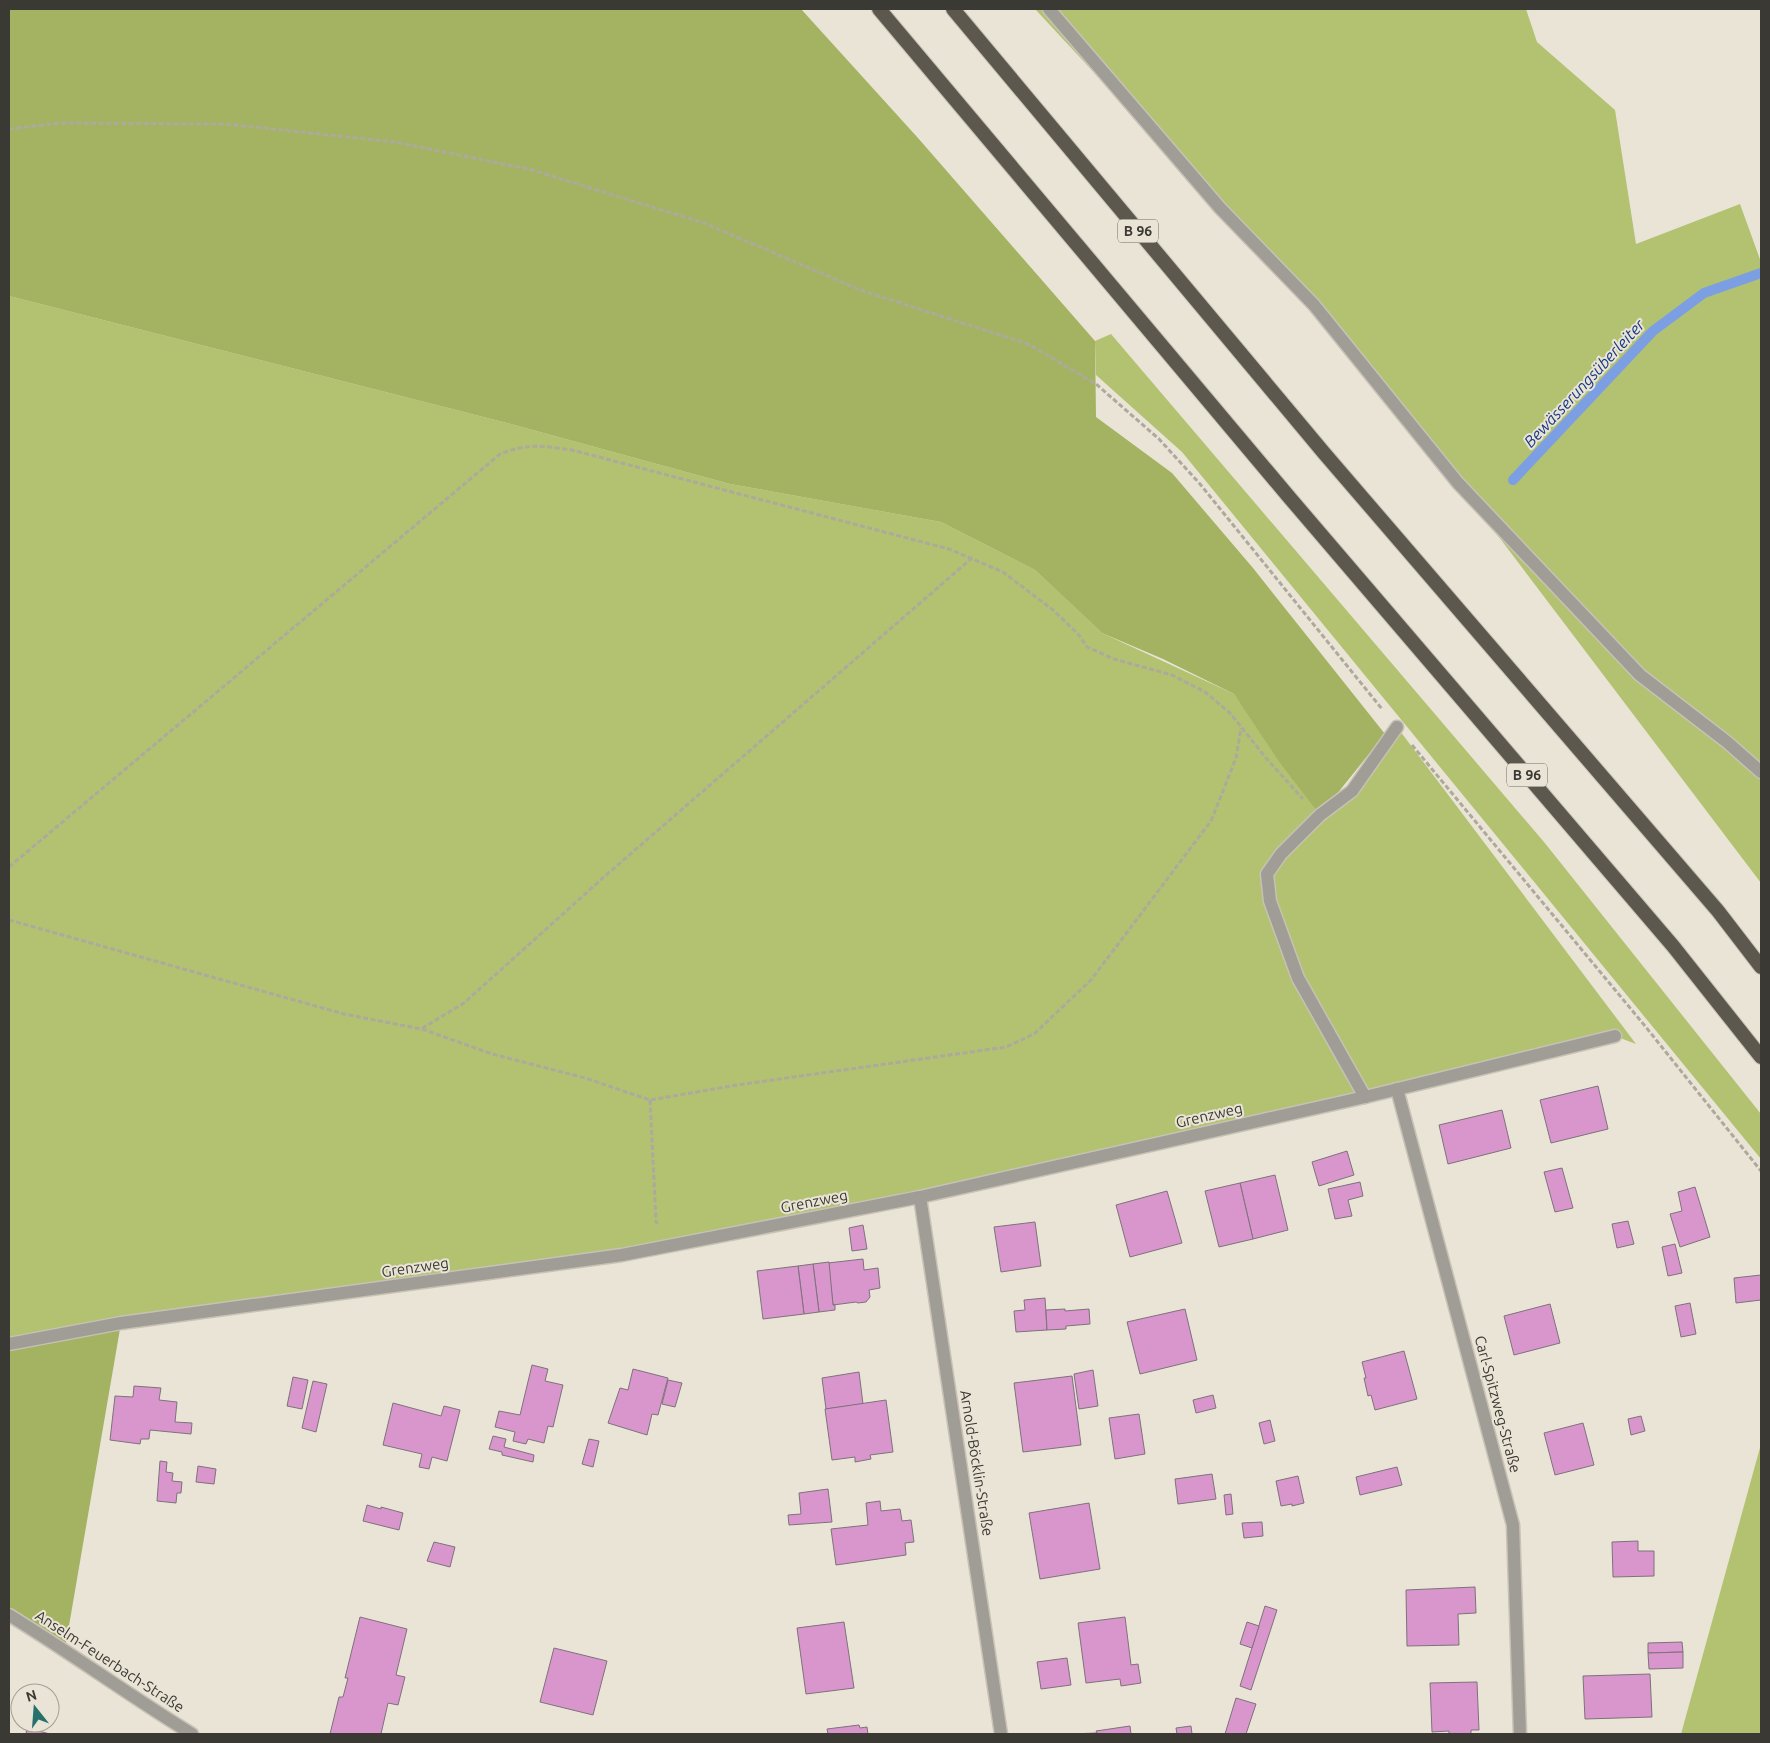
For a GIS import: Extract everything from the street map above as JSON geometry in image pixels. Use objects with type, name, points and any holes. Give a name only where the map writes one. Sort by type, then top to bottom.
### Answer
[{"type":"highway","name":"B 96","points":[[879,9],[1289,497],[1673,946],[1761,1056]]},
{"type":"highway","name":"B 96","points":[[953,9],[1324,453],[1711,904],[1761,966]]},
{"type":"street","points":[[1048,9],[1220,208],[1314,305],[1458,483],[1640,675],[1727,742],[1761,772]]},
{"type":"street","points":[[1365,1097],[1298,978],[1270,901],[1268,874],[1281,854],[1314,822],[1352,791],[1397,727]]},
{"type":"street","name":"Grenzweg","points":[[9,1344],[121,1323],[622,1255],[670,1246],[920,1196],[1365,1097],[1615,1036]]},
{"type":"street","name":"Carl-Spitzweg-Straße","points":[[1396,1089],[1513,1525],[1520,1734]]},
{"type":"street","name":"Arnold-Böcklin-Straße","points":[[920,1196],[1001,1734]]},
{"type":"street","name":"Anselm-Feuerbach-Straße","points":[[9,1615],[65,1649],[133,1697],[192,1734]]},
{"type":"path","points":[[9,129],[61,123],[225,124],[395,142],[532,170],[704,223],[863,291],[1028,344],[1096,384],[1159,439],[1200,484],[1397,727],[1639,1018],[1761,1170]]},
{"type":"path","points":[[9,867],[500,454],[517,447],[538,446],[572,450],[949,549],[972,558],[1003,572],[1053,610],[1080,635],[1087,647],[1114,659],[1172,675],[1205,692],[1230,713],[1297,793]]},
{"type":"path","points":[[421,1029],[464,1003],[613,869],[972,558]]},
{"type":"path","points":[[9,920],[344,1014],[421,1029],[492,1054],[585,1078],[650,1100],[1006,1047],[1034,1034],[1091,980],[1211,821],[1236,758],[1241,727]]},
{"type":"path","points":[[650,1100],[656,1221],[670,1246]]},
{"type":"green space","points":[[9,9],[801,9],[918,138],[1095,341],[1096,417],[1172,473],[1253,568],[1385,734],[1320,815],[1280,763],[1234,694],[1163,659],[1102,633],[1035,570],[941,522],[730,484],[507,423],[9,296]]},
{"type":"green space","points":[[1035,9],[1526,9],[1537,42],[1615,110],[1636,244],[1740,204],[1761,262],[1761,883],[1458,483],[1314,305],[1220,208]]},
{"type":"green space","points":[[9,296],[507,423],[730,484],[941,522],[1035,570],[1102,633],[1234,694],[1320,815],[1352,791],[1397,727],[1636,1044],[1615,1036],[1365,1097],[622,1255],[9,1344]]},
{"type":"green space","points":[[1111,334],[1544,842],[1761,1114],[1761,1159],[1182,452],[1096,375],[1095,341]]},
{"type":"green space","points":[[121,1323],[65,1649],[9,1615],[9,1344]]},
{"type":"green space","points":[[1761,1444],[1761,1734],[1681,1734]]},
{"type":"building","points":[[1598,1086],[1608,1129],[1551,1143],[1540,1100]]},
{"type":"building","points":[[1502,1110],[1511,1148],[1448,1164],[1439,1125]]},
{"type":"building","points":[[1347,1151],[1354,1175],[1319,1186],[1312,1162]]},
{"type":"building","points":[[1562,1168],[1573,1208],[1555,1212],[1544,1172]]},
{"type":"building","points":[[1275,1175],[1288,1230],[1253,1239],[1240,1183]]},
{"type":"building","points":[[1360,1182],[1363,1196],[1348,1200],[1352,1216],[1335,1219],[1328,1189]]},
{"type":"building","points":[[1240,1183],[1253,1239],[1219,1247],[1205,1191]]},
{"type":"building","points":[[1695,1187],[1710,1237],[1680,1247],[1670,1214],[1682,1211],[1678,1192]]},
{"type":"building","points":[[1167,1191],[1182,1243],[1130,1257],[1116,1205]]},
{"type":"building","points":[[1628,1221],[1634,1244],[1617,1248],[1612,1224]]},
{"type":"building","points":[[1035,1222],[1041,1266],[1001,1272],[994,1227]]},
{"type":"building","points":[[863,1225],[867,1249],[852,1251],[849,1228]]},
{"type":"building","points":[[1675,1244],[1682,1273],[1668,1276],[1662,1247]]},
{"type":"building","points":[[863,1259],[864,1270],[878,1268],[880,1288],[869,1290],[870,1297],[866,1302],[833,1305],[828,1263]]},
{"type":"building","points":[[829,1262],[835,1310],[819,1312],[813,1264]]},
{"type":"building","points":[[813,1264],[819,1312],[804,1314],[798,1266]]},
{"type":"building","points":[[798,1266],[804,1314],[763,1319],[757,1271]]},
{"type":"building","points":[[1761,1275],[1761,1300],[1736,1303],[1734,1278]]},
{"type":"building","points":[[1045,1298],[1047,1330],[1016,1332],[1014,1311],[1025,1310],[1024,1300]]},
{"type":"building","points":[[1690,1303],[1696,1334],[1681,1337],[1675,1306]]},
{"type":"building","points":[[1550,1304],[1560,1343],[1514,1355],[1504,1316]]},
{"type":"building","points":[[1065,1309],[1065,1311],[1089,1309],[1090,1324],[1066,1326],[1066,1329],[1047,1330],[1046,1310]]},
{"type":"building","points":[[1185,1309],[1197,1360],[1140,1374],[1127,1322]]},
{"type":"building","points":[[1404,1351],[1417,1399],[1375,1410],[1371,1395],[1368,1396],[1362,1362]]},
{"type":"building","points":[[532,1365],[548,1369],[545,1381],[563,1385],[553,1427],[548,1426],[544,1443],[528,1439],[526,1444],[513,1441],[515,1432],[495,1427],[499,1411],[520,1415]]},
{"type":"building","points":[[633,1369],[668,1378],[658,1415],[652,1414],[647,1435],[608,1423],[620,1388],[628,1390]]},
{"type":"building","points":[[1093,1370],[1098,1406],[1079,1409],[1074,1374]]},
{"type":"building","points":[[859,1372],[863,1404],[826,1409],[822,1378]]},
{"type":"building","points":[[1072,1376],[1081,1445],[1023,1452],[1014,1383]]},
{"type":"building","points":[[293,1377],[308,1380],[302,1409],[287,1406]]},
{"type":"building","points":[[668,1380],[682,1383],[675,1407],[662,1404]]},
{"type":"building","points":[[313,1381],[327,1384],[316,1432],[302,1428]]},
{"type":"building","points":[[134,1386],[161,1388],[159,1400],[177,1402],[175,1422],[192,1423],[191,1434],[150,1430],[149,1439],[141,1439],[140,1444],[110,1440],[115,1396],[133,1397]]},
{"type":"building","points":[[1213,1395],[1216,1408],[1196,1413],[1193,1400]]},
{"type":"building","points":[[886,1400],[893,1452],[870,1455],[871,1459],[855,1462],[855,1457],[832,1460],[825,1409]]},
{"type":"building","points":[[393,1403],[441,1416],[444,1406],[460,1410],[447,1461],[432,1457],[429,1469],[419,1467],[422,1454],[383,1445]]},
{"type":"building","points":[[1139,1414],[1145,1454],[1115,1459],[1109,1418]]},
{"type":"building","points":[[1641,1416],[1645,1431],[1631,1435],[1628,1419]]},
{"type":"building","points":[[1270,1420],[1275,1441],[1264,1444],[1259,1423]]},
{"type":"building","points":[[1583,1423],[1594,1465],[1555,1475],[1544,1433]]},
{"type":"building","points":[[493,1436],[506,1439],[504,1447],[534,1455],[533,1462],[502,1455],[502,1452],[489,1449]]},
{"type":"building","points":[[589,1439],[599,1441],[593,1467],[582,1464]]},
{"type":"building","points":[[160,1461],[167,1462],[166,1472],[173,1473],[172,1481],[182,1482],[181,1493],[177,1493],[176,1503],[157,1501]]},
{"type":"building","points":[[198,1466],[216,1469],[214,1484],[196,1482]]},
{"type":"building","points":[[1397,1467],[1402,1485],[1360,1495],[1356,1477]]},
{"type":"building","points":[[1212,1474],[1216,1499],[1178,1504],[1175,1479]]},
{"type":"building","points":[[1298,1476],[1304,1503],[1281,1506],[1276,1481]]},
{"type":"building","points":[[828,1489],[832,1522],[789,1525],[788,1515],[801,1514],[799,1493]]},
{"type":"building","points":[[1231,1494],[1233,1514],[1226,1515],[1224,1495]]},
{"type":"building","points":[[880,1501],[881,1511],[900,1509],[902,1521],[911,1520],[914,1542],[905,1543],[906,1555],[836,1565],[831,1529],[868,1525],[866,1503]]},
{"type":"building","points":[[1089,1503],[1100,1569],[1040,1579],[1029,1513]]},
{"type":"building","points":[[367,1505],[403,1513],[399,1530],[363,1521]]},
{"type":"building","points":[[1262,1522],[1263,1536],[1244,1538],[1242,1523]]},
{"type":"building","points":[[1638,1541],[1638,1551],[1654,1551],[1654,1576],[1613,1577],[1612,1542]]},
{"type":"building","points":[[434,1542],[455,1547],[450,1567],[427,1561]]},
{"type":"building","points":[[1475,1587],[1476,1613],[1458,1614],[1459,1645],[1407,1646],[1406,1590]]},
{"type":"building","points":[[1265,1606],[1277,1610],[1251,1690],[1240,1686]]},
{"type":"building","points":[[360,1617],[407,1629],[396,1675],[405,1677],[398,1705],[388,1703],[381,1734],[330,1734],[339,1697],[343,1697],[348,1678],[345,1678]]},
{"type":"building","points":[[1125,1617],[1131,1665],[1138,1664],[1141,1683],[1121,1686],[1120,1679],[1086,1683],[1078,1623]]},
{"type":"building","points":[[844,1622],[854,1688],[806,1694],[797,1628]]},
{"type":"building","points":[[1247,1622],[1259,1626],[1252,1648],[1240,1644]]},
{"type":"building","points":[[1682,1642],[1683,1652],[1648,1653],[1648,1643]]},
{"type":"building","points":[[554,1648],[607,1661],[593,1715],[540,1702]]},
{"type":"building","points":[[1683,1652],[1683,1668],[1649,1669],[1648,1653]]},
{"type":"building","points":[[1067,1658],[1071,1685],[1041,1689],[1037,1662]]},
{"type":"building","points":[[1650,1674],[1652,1717],[1585,1719],[1583,1676]]},
{"type":"building","points":[[1477,1682],[1479,1730],[1471,1730],[1471,1734],[1449,1734],[1449,1731],[1432,1732],[1430,1683]]},
{"type":"building","points":[[1236,1698],[1256,1704],[1246,1734],[1225,1734]]},
{"type":"building","points":[[859,1725],[860,1728],[867,1727],[868,1734],[828,1734],[827,1729]]},
{"type":"building","points":[[1130,1726],[1131,1734],[1070,1734],[1097,1733],[1096,1731]]},
{"type":"building","points":[[1191,1726],[1192,1734],[1177,1734],[1176,1728]]},
{"type":"building","points":[[46,1733],[50,1734],[26,1734]]},
{"type":"waterway","name":"Bewässerungsüberleiter","points":[[1513,480],[1653,331],[1704,293],[1761,273]]}]
